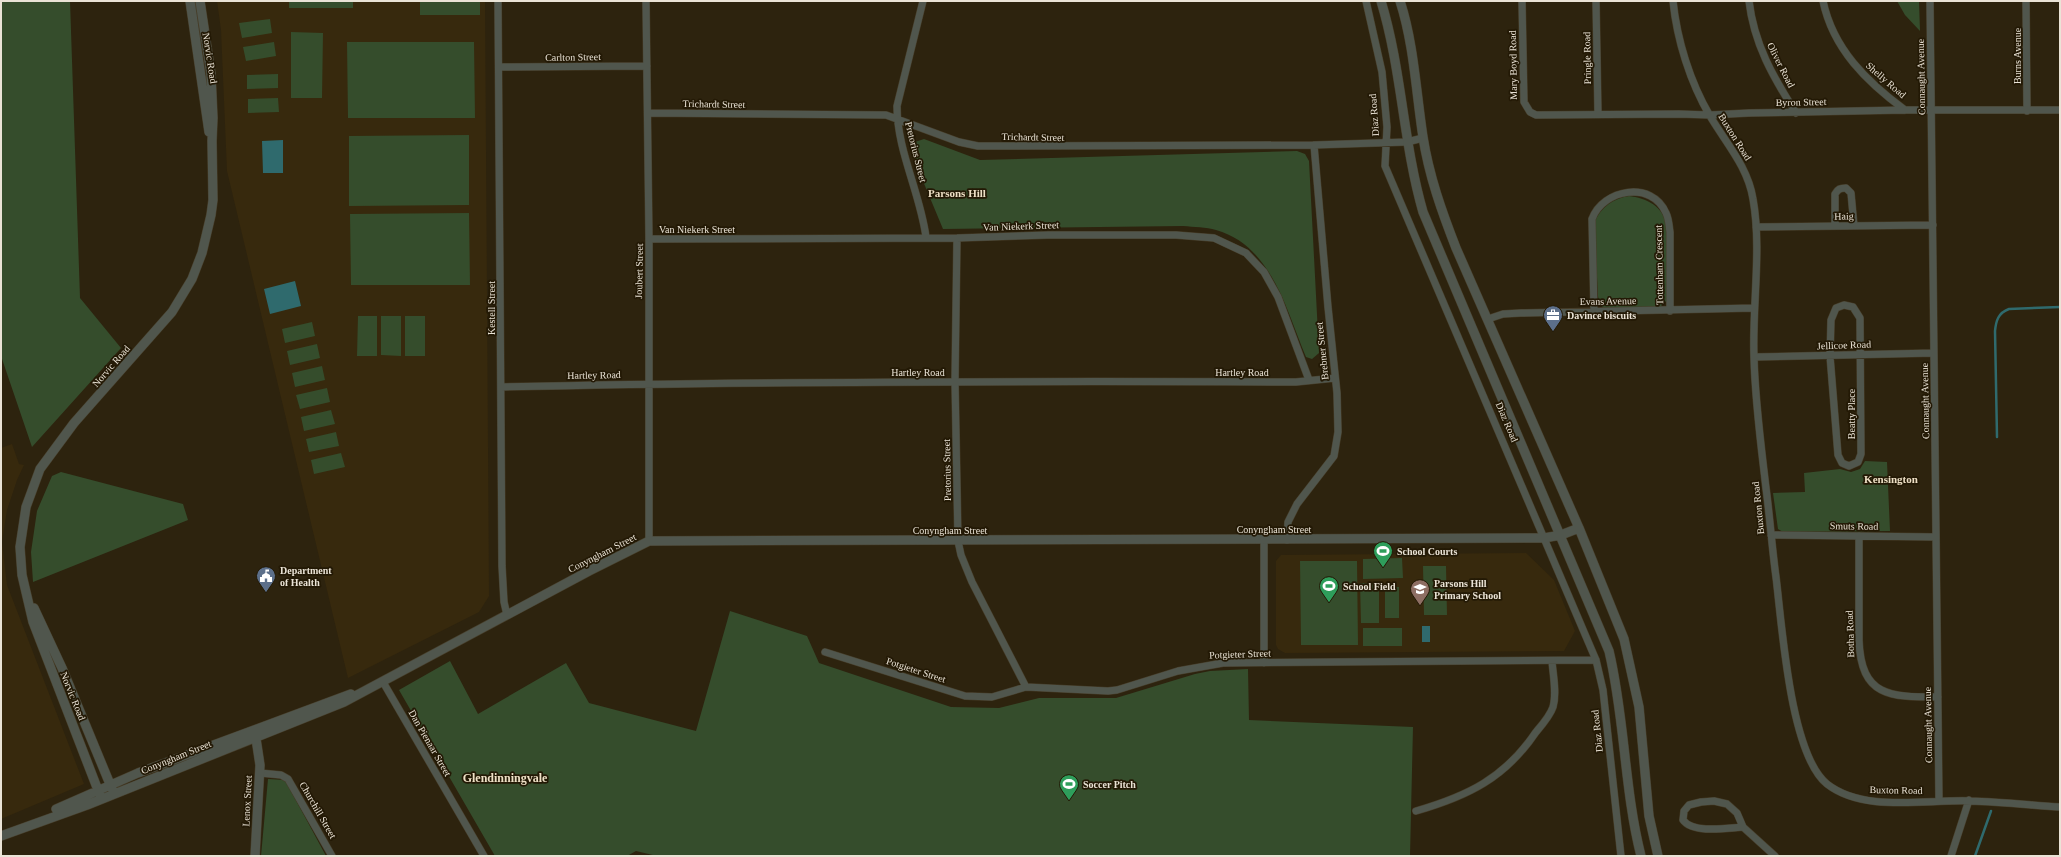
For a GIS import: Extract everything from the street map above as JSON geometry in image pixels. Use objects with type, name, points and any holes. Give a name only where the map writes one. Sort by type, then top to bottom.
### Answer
[{"type":"street","name":"Norvic Road","points":[[190,1],[207,123],[212,141]]},
{"type":"street","name":"Norvic Road","points":[[99,794],[33,622],[22,575],[20,547],[26,507],[40,469],[74,423],[172,312],[192,279],[202,253],[211,215],[213,118],[211,74],[200,1]]},
{"type":"street","name":"Kestell Street","points":[[498,1],[502,566],[504,602],[507,615]]},
{"type":"street","name":"Joubert Street","points":[[646,1],[649,239],[649,541]]},
{"type":"street","name":"Pretorius Street","points":[[923,1],[897,106],[897,118],[900,138],[922,213],[926,237]]},
{"type":"street","name":"Diaz Road","points":[[1366,1],[1382,72],[1387,143],[1384,159],[1385,166],[1596,660],[1603,690],[1621,856]]},
{"type":"street","name":"Diaz Road","points":[[1381,1],[1392,45],[1407,142],[1416,187],[1431,234],[1561,535],[1609,651],[1617,693],[1632,816],[1641,856]]},
{"type":"street","points":[[1400,1],[1411,48],[1423,138],[1430,173],[1440,204],[1456,248],[1579,528],[1618,623],[1629,658],[1639,707],[1649,816],[1657,856]]},
{"type":"street","name":"Mary Boyd Road","points":[[1522,1],[1524,102],[1530,112],[1543,116]]},
{"type":"street","name":"Pringle Road","points":[[1596,1],[1598,114]]},
{"type":"street","name":"Buxton Road","points":[[1673,1],[1683,50],[1696,89],[1710,115],[1740,162],[1752,192],[1756,227],[1754,358],[1758,421],[1793,703],[1804,746],[1814,769],[1826,783],[1852,798],[1876,801],[1969,800],[2060,807]]},
{"type":"street","name":"Oliver Road","points":[[1749,1],[1755,34],[1763,57],[1796,113]]},
{"type":"street","name":"Shelly Road","points":[[1823,1],[1833,32],[1850,59],[1877,88],[1905,110]]},
{"type":"street","name":"Connaught Avenue","points":[[1930,1],[1939,801]]},
{"type":"street","name":"Burns Avenue","points":[[2026,1],[2027,111]]},
{"type":"street","name":"Carlton Street","points":[[499,67],[647,66]]},
{"type":"street","name":"Byron Street","points":[[1543,116],[1598,114],[1710,115],[1905,110],[2060,110]]},
{"type":"street","name":"Trichardt Street","points":[[648,113],[877,115],[897,118],[959,142],[978,146],[1314,145],[1407,142],[1423,138]]},
{"type":"street","name":"Brebner Street","points":[[1287,540],[1288,522],[1293,511],[1334,456],[1338,432],[1338,409],[1314,145]]},
{"type":"street","points":[[1835,226],[1835,194],[1837,190],[1842,188],[1846,188],[1851,193],[1854,226]]},
{"type":"street","name":"Tottenham Crescent","points":[[1594,311],[1590,227],[1592,219],[1598,208],[1605,201],[1624,192],[1643,194],[1654,199],[1666,212],[1669,220],[1670,311]]},
{"type":"street","name":"Haig","points":[[1756,227],[1933,225]]},
{"type":"street","name":"Van Niekerk Street","points":[[649,239],[957,238],[1048,235],[1176,234],[1214,238],[1246,253],[1256,262],[1272,284],[1304,362],[1309,380]]},
{"type":"street","name":"Pretorius Street","points":[[957,238],[955,381],[958,541],[961,554],[972,582],[1026,687]]},
{"type":"street","name":"Beatty Place","points":[[1844,305],[1853,307],[1859,314],[1861,454],[1858,462],[1849,466],[1842,463],[1838,455],[1830,356],[1832,314],[1836,308],[1844,305]]},
{"type":"street","name":"Evans Avenue","points":[[1488,319],[1503,314],[1754,308]]},
{"type":"street","name":"Jellicoe Road","points":[[1754,358],[1934,353]]},
{"type":"street","name":"Hartley Road","points":[[501,387],[955,381],[1182,382],[1309,380],[1335,378]]},
{"type":"street","name":"Conyngham Street","points":[[1,836],[99,794],[255,733],[326,710],[350,699],[649,541],[1544,538],[1561,535],[1579,528]]},
{"type":"street","name":"Smuts Road","points":[[1771,535],[1936,537]]},
{"type":"street","name":"Botha Road","points":[[1859,536],[1860,655],[1864,671],[1874,685],[1891,694],[1938,696]]},
{"type":"street","points":[[1264,540],[1264,663]]},
{"type":"street","name":"Norvic Road","points":[[29,600],[62,668],[112,789]]},
{"type":"street","name":"Potgieter Street","points":[[825,652],[965,696],[992,697],[1026,687],[1108,691],[1125,688],[1192,667],[1223,663],[1596,660]]},
{"type":"street","points":[[1416,811],[1457,798],[1471,791],[1507,767],[1519,756],[1553,706],[1555,695],[1552,661]]},
{"type":"street","name":"Dan Pienaar Street","points":[[382,682],[484,856]]},
{"type":"street","name":"Lenox Street","points":[[255,733],[260,773],[255,856]]},
{"type":"street","points":[[246,737],[252,745],[257,747]]},
{"type":"street","name":"Churchill Street","points":[[260,773],[281,774],[288,779],[332,856]]},
{"type":"street","name":"Conyngham Street","points":[[1,831],[63,806],[99,794]]},
{"type":"street","points":[[1951,856],[1969,800]]},
{"type":"street","points":[[1743,827],[1706,828],[1690,826],[1683,820],[1684,811],[1689,805],[1694,803],[1714,801],[1727,804],[1737,813],[1743,827],[1775,856]]},
{"type":"shaded area","points":[[217,1],[485,1],[489,596],[479,612],[348,678],[227,171],[221,30]]},
{"type":"shaded area","points":[[12,444],[19,464],[24,465],[17,480],[7,510],[2,542],[7,585],[84,784],[1,819],[1,448]]},
{"type":"shaded area","name":"Parsons Hill Primary School","points":[[1526,553],[1554,580],[1575,631],[1564,651],[1285,653],[1278,649],[1276,645],[1276,561],[1281,555]]},
{"type":"green space","points":[[1,1],[70,1],[80,298],[121,348],[32,447],[1,356]]},
{"type":"green space","points":[[289,1],[353,1],[353,8],[289,8]]},
{"type":"green space","points":[[420,1],[480,1],[480,15],[420,15]]},
{"type":"green space","points":[[1897,1],[1919,1],[1920,31],[1905,15]]},
{"type":"green space","points":[[270,19],[272,33],[242,38],[239,23]]},
{"type":"green space","points":[[291,32],[323,33],[322,98],[291,98]]},
{"type":"green space","points":[[274,42],[276,56],[246,61],[243,47]]},
{"type":"green space","points":[[347,42],[474,42],[475,118],[348,118]]},
{"type":"green space","points":[[278,74],[278,88],[247,89],[247,75]]},
{"type":"green space","points":[[278,98],[279,112],[248,113],[248,99]]},
{"type":"green space","points":[[469,135],[469,205],[349,206],[349,136]]},
{"type":"green space","points":[[924,139],[980,160],[1297,151],[1305,154],[1309,161],[1319,353],[1312,359],[1306,357],[1284,300],[1264,265],[1251,250],[1235,238],[1216,230],[1183,226],[943,229],[915,162],[912,143]]},
{"type":"green space","points":[[1629,196],[1642,199],[1653,204],[1661,212],[1666,224],[1667,300],[1660,307],[1603,308],[1599,302],[1594,222],[1600,212],[1608,204],[1617,199]]},
{"type":"green space","points":[[469,213],[470,285],[351,285],[350,214]]},
{"type":"green space","points":[[358,316],[377,316],[377,356],[357,356]]},
{"type":"green space","points":[[381,316],[401,316],[401,356],[381,355]]},
{"type":"green space","points":[[405,316],[425,316],[425,356],[405,356]]},
{"type":"green space","points":[[312,322],[315,336],[285,343],[282,329]]},
{"type":"green space","points":[[317,344],[320,358],[290,365],[287,351]]},
{"type":"green space","points":[[322,366],[325,380],[295,387],[292,373]]},
{"type":"green space","points":[[327,388],[330,402],[300,409],[296,395]]},
{"type":"green space","points":[[331,410],[335,424],[304,431],[301,417]]},
{"type":"green space","points":[[336,432],[339,446],[309,452],[306,439]]},
{"type":"green space","points":[[341,453],[345,467],[314,474],[311,460]]},
{"type":"green space","points":[[1865,461],[1887,462],[1890,531],[1783,532],[1778,529],[1773,493],[1805,492],[1804,473],[1840,469],[1851,472],[1860,469]]},
{"type":"green space","points":[[61,472],[183,504],[188,520],[33,582],[31,552],[37,511],[52,476]]},
{"type":"green space","name":"School Courts","points":[[1402,558],[1403,578],[1363,579],[1363,559]]},
{"type":"green space","name":"School Field","points":[[1300,561],[1357,561],[1358,645],[1301,645]]},
{"type":"green space","points":[[1423,566],[1446,566],[1447,615],[1424,615]]},
{"type":"green space","points":[[1360,583],[1379,583],[1379,623],[1361,623]]},
{"type":"green space","points":[[1385,587],[1399,587],[1399,618],[1385,618]]},
{"type":"green space","points":[[730,611],[807,636],[819,663],[951,707],[999,708],[1039,698],[1116,698],[1195,674],[1210,671],[1248,669],[1249,720],[1413,727],[1410,856],[657,856],[636,851],[627,856],[495,856],[399,690],[450,661],[478,714],[566,663],[589,703],[696,731]]},
{"type":"green space","points":[[1363,628],[1402,628],[1402,646],[1363,646]]},
{"type":"green space","points":[[268,779],[285,780],[326,856],[261,856]]},
{"type":"water","points":[[283,140],[283,173],[263,173],[262,141]]},
{"type":"water","points":[[295,281],[301,306],[270,314],[264,289]]},
{"type":"water","points":[[1422,626],[1430,626],[1430,642],[1422,642]]},
{"type":"waterway","points":[[1997,437],[1995,331],[1998,318],[2002,313],[2009,309],[2060,307]]},
{"type":"waterway","points":[[1975,856],[1991,811]]},
{"type":"place","name":"Davince biscuits","points":[[1553,332]]},
{"type":"place","name":"School Courts","points":[[1383,568]]},
{"type":"place","name":"Department of Health","points":[[266,593]]},
{"type":"place","name":"School Field","points":[[1329,603]]},
{"type":"place","name":"Parsons Hill Primary School","points":[[1420,606]]},
{"type":"place","name":"Soccer Pitch","points":[[1069,801]]},
{"type":"district","name":"Parsons Hill","points":[[957,193]]},
{"type":"district","name":"Kensington","points":[[1891,479]]},
{"type":"district","name":"Glendinningvale","points":[[505,778]]}]
